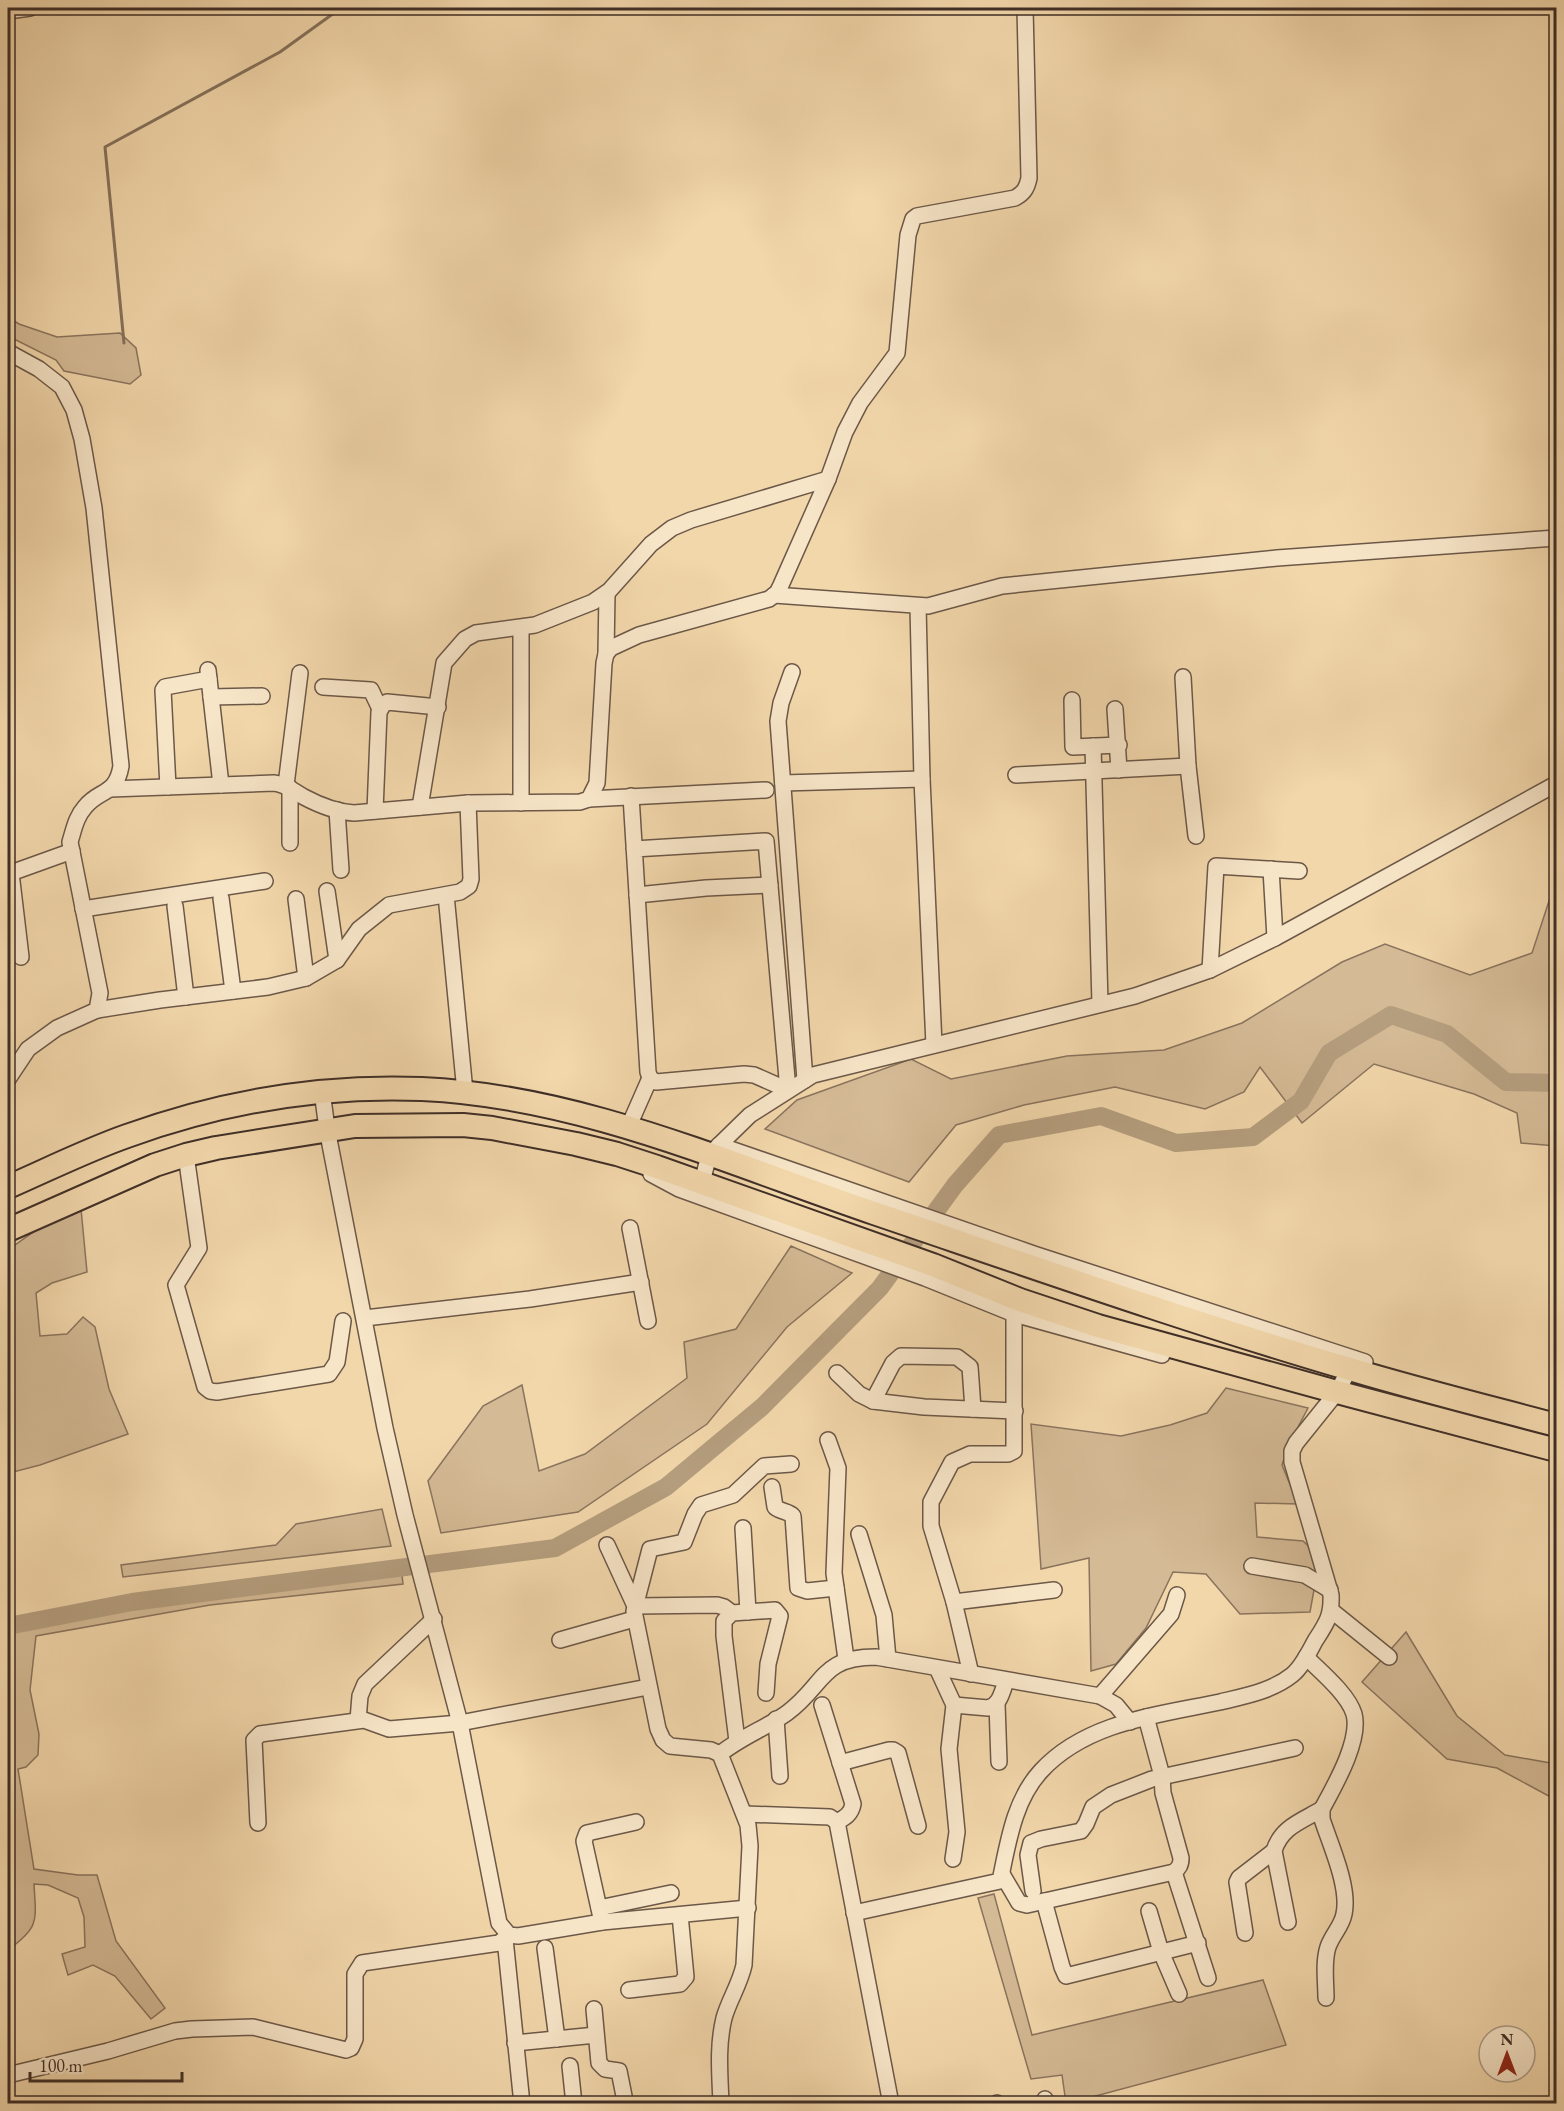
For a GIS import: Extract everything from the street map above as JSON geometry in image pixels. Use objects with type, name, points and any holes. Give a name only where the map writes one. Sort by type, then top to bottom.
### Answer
[{"type":"highway","points":[[8,1186],[125,1136],[185,1117],[275,1097],[322,1091],[420,1089],[465,1092],[526,1102],[714,1150],[953,1233],[1029,1266],[1557,1425]]},
{"type":"highway","points":[[8,1230],[155,1165],[216,1148],[327,1129],[390,1125],[463,1125],[527,1134],[617,1154],[700,1190],[929,1271],[1098,1326],[1334,1396],[1557,1450]]},
{"type":"highway","points":[[88,1152],[104,1187]]},
{"type":"street","points":[[8,10],[30,8]]},
{"type":"street","points":[[606,654],[611,648],[639,635],[769,599],[777,591],[828,479],[842,439],[860,403],[897,353],[908,235],[913,219],[917,216],[1015,198],[1028,186],[1025,8]]},
{"type":"street","points":[[8,352],[39,369],[62,387],[74,410],[82,439],[94,508],[121,766],[119,779],[110,789],[86,805],[76,820],[70,842],[100,993],[97,1010]]},
{"type":"street","points":[[420,807],[444,663],[465,639],[476,633],[535,625],[593,602],[606,592],[651,544],[672,528],[691,520],[828,479]]},
{"type":"street","points":[[777,591],[918,606],[941,604],[1002,586],[1277,558],[1557,538]]},
{"type":"street","points":[[589,798],[597,783],[606,654],[606,592]]},
{"type":"street","points":[[918,606],[922,779],[934,1045]]},
{"type":"street","points":[[520,628],[521,802]]},
{"type":"street","points":[[792,672],[778,721],[805,1080]]},
{"type":"street","points":[[290,843],[288,786],[300,673]]},
{"type":"street","points":[[168,787],[163,690],[165,687],[208,674],[221,785]]},
{"type":"street","points":[[1183,677],[1188,766],[1196,836]]},
{"type":"street","points":[[323,687],[371,690],[381,709],[375,811]]},
{"type":"street","points":[[211,697],[262,696]]},
{"type":"street","points":[[1072,700],[1073,747],[1119,745]]},
{"type":"street","points":[[381,709],[387,702],[438,706]]},
{"type":"street","points":[[1115,709],[1119,770]]},
{"type":"street","points":[[1093,746],[1100,1004]]},
{"type":"street","points":[[1016,775],[1188,766]]},
{"type":"street","points":[[783,783],[922,779]]},
{"type":"street","points":[[110,789],[274,783],[288,786],[311,800],[337,810],[354,813],[468,803],[580,802],[589,798],[766,790]]},
{"type":"street","points":[[700,1190],[714,1150],[750,1115],[813,1075],[1135,996],[1210,970],[1275,938],[1557,784]]},
{"type":"street","points":[[631,796],[650,1078],[656,1082],[744,1074],[788,1090]]},
{"type":"street","points":[[8,1078],[28,1049],[57,1028],[97,1010],[268,987],[306,978],[337,960],[359,929],[389,905],[460,892],[469,886],[471,879],[468,803]]},
{"type":"street","points":[[337,810],[341,870]]},
{"type":"street","points":[[634,849],[766,841],[788,1090]]},
{"type":"street","points":[[21,957],[9,873],[72,851]]},
{"type":"street","points":[[1210,970],[1216,866],[1299,871]]},
{"type":"street","points":[[1272,869],[1275,938]]},
{"type":"street","points":[[83,909],[265,881]]},
{"type":"street","points":[[637,895],[706,888],[770,885]]},
{"type":"street","points":[[327,891],[337,960]]},
{"type":"street","points":[[446,895],[465,1092]]},
{"type":"street","points":[[221,898],[233,991]]},
{"type":"street","points":[[296,899],[306,978]]},
{"type":"street","points":[[176,906],[186,997]]},
{"type":"street","points":[[628,1128],[650,1078]]},
{"type":"street","points":[[322,1091],[327,1129],[385,1428],[405,1515],[460,1723],[499,1923],[507,1937],[522,2103]]},
{"type":"street","points":[[186,1155],[199,1248],[176,1285],[205,1387],[217,1392],[329,1374],[337,1362],[343,1322]]},
{"type":"street","points":[[630,1228],[648,1321]]},
{"type":"street","points":[[929,1271],[1014,1314],[1334,1396],[1557,1461]]},
{"type":"street","points":[[365,1318],[530,1299],[641,1282]]},
{"type":"street","points":[[970,1674],[954,1602],[931,1526],[932,1502],[952,1462],[970,1454],[1008,1454],[1014,1451],[1014,1314]]},
{"type":"street","points":[[873,1401],[893,1363],[902,1356],[957,1357],[970,1367],[973,1409]]},
{"type":"street","points":[[854,1913],[1000,1881],[1016,1814],[1028,1788],[1040,1772],[1073,1743],[1098,1731],[1137,1720],[1241,1697],[1274,1687],[1294,1674],[1329,1616],[1330,1590],[1292,1462],[1293,1451],[1296,1443],[1334,1396],[1353,1364],[1557,1416]]},
{"type":"street","points":[[837,1373],[859,1394],[873,1401],[895,1405],[973,1409],[1015,1416]]},
{"type":"street","points":[[828,1440],[838,1468],[834,1564],[846,1659]]},
{"type":"street","points":[[635,1612],[650,1549],[684,1542],[700,1505],[733,1495],[764,1466],[791,1464]]},
{"type":"street","points":[[772,1487],[775,1507],[793,1516],[798,1588],[807,1591],[836,1588]]},
{"type":"street","points":[[743,1528],[748,1612]]},
{"type":"street","points":[[859,1534],[884,1615],[888,1659]]},
{"type":"street","points":[[607,1545],[635,1612],[658,1729],[670,1746],[711,1750],[720,1754],[746,1814],[750,1846],[748,1908],[741,1980],[725,2016],[721,2035],[719,2056],[721,2103]]},
{"type":"street","points":[[1252,1566],[1305,1575],[1330,1590]]},
{"type":"street","points":[[954,1602],[1054,1590]]},
{"type":"street","points":[[1100,1696],[1171,1614],[1177,1595]]},
{"type":"street","points":[[560,1640],[635,1612],[717,1605],[732,1613],[775,1610],[780,1616],[768,1664],[766,1694]]},
{"type":"street","points":[[732,1613],[724,1621],[724,1636],[737,1741]]},
{"type":"street","points":[[1329,1616],[1389,1657]]},
{"type":"street","points":[[358,1720],[360,1696],[365,1684],[434,1619]]},
{"type":"street","points":[[720,1754],[797,1704],[832,1666],[846,1659],[858,1657],[888,1659],[1100,1696],[1137,1720],[1163,1793],[1181,1858],[1181,1864],[1174,1872],[1039,1896],[1027,1905],[1019,1903],[1002,1874]]},
{"type":"street","points":[[1306,1657],[1346,1699],[1354,1714],[1353,1741],[1322,1809],[1322,1819],[1342,1882],[1344,1897],[1344,1914],[1328,1945],[1326,1955],[1326,1998]]},
{"type":"street","points":[[937,1668],[954,1705],[949,1749],[957,1832],[953,1859]]},
{"type":"street","points":[[999,1762],[997,1704],[1006,1681]]},
{"type":"street","points":[[258,1823],[255,1737],[264,1733],[358,1720],[370,1720],[389,1729],[460,1723],[648,1687]]},
{"type":"street","points":[[954,1705],[988,1708],[997,1704]]},
{"type":"street","points":[[822,1705],[853,1804],[846,1817],[837,1822]]},
{"type":"street","points":[[776,1719],[780,1776]]},
{"type":"street","points":[[1198,1943],[1066,1976],[1028,1855],[1031,1844],[1041,1839],[1081,1831],[1093,1807],[1111,1795],[1157,1778],[1295,1748]]},
{"type":"street","points":[[840,1763],[889,1750],[897,1753],[918,1826]]},
{"type":"street","points":[[1288,1922],[1274,1851],[1277,1840],[1283,1832],[1322,1809]]},
{"type":"street","points":[[746,1814],[830,1818],[837,1822],[891,2103]]},
{"type":"street","points":[[601,1915],[584,1837],[587,1833],[636,1822]]},
{"type":"street","points":[[1245,1933],[1237,1882],[1274,1851]]},
{"type":"street","points":[[1174,1872],[1208,1978]]},
{"type":"street","points":[[8,2075],[108,2051],[175,2031],[192,2029],[253,2027],[346,2050],[351,2048],[355,2039],[355,1974],[362,1963],[499,1943],[507,1937],[601,1915],[671,1893]]},
{"type":"street","points":[[601,1915],[680,1915],[748,1908]]},
{"type":"street","points":[[1149,1911],[1161,1952],[1179,1994]]},
{"type":"street","points":[[629,1990],[680,1984],[685,1980],[687,1977],[680,1915]]},
{"type":"street","points":[[545,1948],[557,2039]]},
{"type":"street","points":[[594,2009],[600,2066],[619,2071],[624,2096],[622,2103]]},
{"type":"street","points":[[515,2043],[596,2035]]},
{"type":"street","points":[[570,2066],[574,2103]]},
{"type":"shaded area","points":[[8,317],[19,324],[57,337],[120,333],[136,348],[141,375],[130,384],[64,371],[56,360],[8,336]]},
{"type":"shaded area","points":[[1556,865],[1556,1146],[1521,1143],[1517,1113],[1474,1094],[1374,1064],[1302,1123],[1260,1067],[1244,1092],[1205,1109],[1115,1087],[1024,1105],[956,1125],[909,1182],[765,1129],[797,1100],[911,1059],[951,1079],[1067,1056],[1164,1050],[1242,1023],[1342,962],[1385,944],[1470,975],[1532,953],[1551,895]]},
{"type":"shaded area","points":[[81,1209],[87,1272],[52,1283],[36,1293],[40,1336],[67,1334],[83,1317],[95,1327],[109,1389],[128,1434],[40,1465],[9,1473],[8,1476],[8,1250],[59,1214]]},
{"type":"shaded area","points":[[791,1246],[852,1273],[787,1327],[707,1424],[578,1512],[441,1533],[428,1481],[483,1406],[522,1385],[539,1471],[585,1454],[687,1378],[684,1342],[736,1329]]},
{"type":"shaded area","points":[[1226,1388],[1308,1408],[1288,1446],[1282,1465],[1298,1504],[1255,1503],[1257,1537],[1303,1541],[1320,1557],[1310,1612],[1240,1614],[1206,1574],[1173,1572],[1146,1628],[1116,1664],[1091,1671],[1089,1558],[1041,1569],[1031,1424],[1121,1436],[1170,1425],[1207,1413]]},
{"type":"shaded area","points":[[382,1509],[391,1546],[123,1577],[121,1565],[276,1545],[296,1524]]},
{"type":"shaded area","points":[[402,1575],[403,1584],[210,1605],[36,1636],[30,1690],[39,1734],[38,1755],[26,1767],[18,1769],[34,1869],[78,1875],[97,1875],[116,1941],[165,2008],[151,2019],[115,1976],[93,1965],[68,1975],[62,1954],[85,1947],[84,1917],[78,1898],[48,1885],[34,1884],[34,1922],[26,1935],[8,1950],[8,1905],[13,1885],[8,1827],[8,1631],[167,1601]]},
{"type":"shaded area","points":[[1406,1632],[1457,1716],[1505,1755],[1556,1764],[1556,1800],[1497,1768],[1447,1759],[1362,1682]]},
{"type":"shaded area","points":[[994,1894],[1032,2035],[1263,1980],[1286,2045],[1088,2098],[1089,2103],[1066,2103],[1062,2075],[1031,2079],[978,1898]]},
{"type":"waterway","points":[[124,343],[105,147],[280,52],[341,8]]},
{"type":"waterway","points":[[8,1626],[132,1602],[555,1548],[666,1487],[762,1407],[880,1288],[955,1185],[999,1135],[1101,1116],[1176,1143],[1253,1137],[1301,1101],[1329,1053],[1391,1015],[1447,1034],[1506,1082],[1556,1083]]}]
